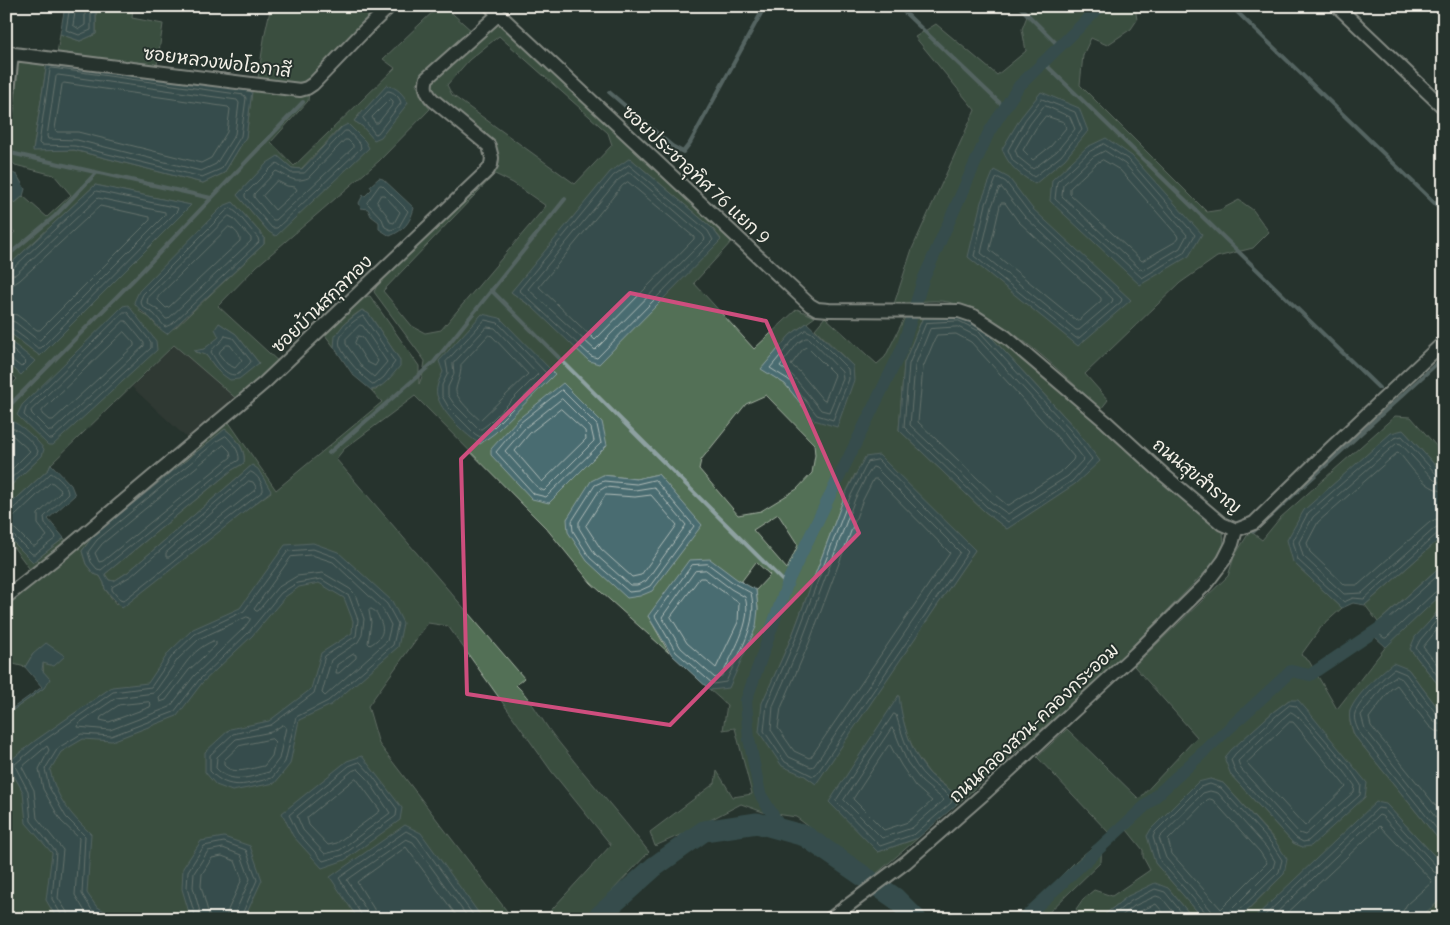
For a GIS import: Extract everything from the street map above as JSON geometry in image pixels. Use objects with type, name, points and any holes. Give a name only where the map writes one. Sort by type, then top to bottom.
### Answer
[{"type":"street","name":"ซอยหลวงพ่อโอภาสี","points":[[9,53],[300,90],[313,84],[390,6]]},
{"type":"street","points":[[1337,6],[1444,108]]},
{"type":"street","name":"ซอยประชาอุทิศ 76 แยก 9","points":[[494,10],[810,306],[829,310],[903,310]]},
{"type":"street","name":"ซอยบ้านสกุลทอง","points":[[6,597],[62,553],[264,383],[488,170],[492,158],[489,146],[433,100],[426,91],[424,84],[432,72],[494,10]]},
{"type":"street","points":[[6,113],[9,53]]},
{"type":"street","name":"ถนนสุขสำราญ","points":[[903,310],[959,311],[974,316],[1006,337],[1222,524],[1236,530],[1254,523],[1444,342]]},
{"type":"street","name":"ถนนคลองสวน-คลองกระออม","points":[[830,919],[906,862],[986,792],[1135,654],[1205,585],[1224,560],[1236,530]]},
{"type":"highlighted area","points":[[630,293],[766,321],[859,533],[670,725],[467,694],[461,459]]},
{"type":"shaded area","points":[[175,345],[239,401],[190,441],[132,387]]},
{"type":"green space","points":[[96,6],[133,6],[132,18],[163,24],[157,65],[57,54],[60,34],[80,41],[96,34]]},
{"type":"green space","points":[[271,6],[382,6],[310,82],[299,85],[258,78]]},
{"type":"green space","points":[[439,6],[444,6],[473,32],[416,83],[424,102],[430,109],[379,161],[257,266],[218,306],[281,364],[239,401],[174,345],[51,464],[49,469],[6,508],[6,490],[42,456],[10,420],[6,424],[6,391],[17,379],[6,369],[6,361],[21,375],[35,361],[6,338],[6,330],[40,356],[190,205],[95,185],[6,268],[6,241],[15,232],[6,224],[6,196],[15,203],[23,196],[47,217],[71,195],[54,175],[15,165],[7,156],[15,56],[47,63],[33,150],[74,150],[203,183],[224,173],[246,137],[252,91],[309,92],[308,101],[271,142],[294,166],[395,68],[383,59]],"holes":[[[362,111],[375,140],[362,126],[354,121]],[[341,127],[269,232],[237,195],[267,164],[278,157],[292,168],[301,169]],[[233,202],[264,237],[264,244],[175,328],[159,329],[150,318],[139,311]],[[219,323],[236,334],[259,363],[219,372],[206,355],[195,352],[204,349],[220,337]]]},
{"type":"green space","points":[[1031,6],[1135,6],[1137,20],[1131,29],[1107,45],[1091,38],[1083,55],[1080,85],[1207,212],[1220,210],[1239,200],[1253,210],[1269,232],[1253,248],[1217,257],[1180,283],[1085,374],[1108,400],[1101,409],[1029,345],[989,317],[968,308],[942,301],[894,304],[912,249],[975,110],[915,37],[936,24],[997,75],[1026,51],[1022,29]]},
{"type":"green space","points":[[495,21],[507,28],[732,241],[694,283],[754,349],[797,309],[815,317],[790,335],[762,369],[785,384],[814,420],[853,366],[815,329],[825,317],[877,364],[885,357],[906,315],[923,317],[904,363],[899,430],[984,511],[1007,529],[1074,427],[982,327],[992,333],[1223,532],[1224,544],[1213,564],[1112,667],[956,805],[958,796],[930,774],[916,755],[907,734],[898,696],[878,852],[918,838],[876,874],[796,817],[763,812],[741,804],[655,846],[650,832],[715,783],[717,771],[733,797],[752,794],[735,728],[723,730],[727,705],[710,690],[729,687],[758,609],[756,590],[770,575],[756,562],[741,582],[738,580],[648,616],[669,653],[591,583],[546,528],[415,396],[344,449],[336,459],[524,678],[516,685],[553,735],[649,852],[594,910],[583,919],[543,919],[611,845],[552,772],[448,626],[428,623],[368,706],[379,744],[513,919],[6,919],[6,715],[44,688],[43,663],[33,654],[25,667],[6,662],[6,597],[32,572],[11,544],[6,547],[6,535],[33,562],[64,538],[72,548],[228,421],[276,490],[382,402],[371,390],[376,390],[400,360],[369,314],[362,310],[352,317],[337,335],[334,347],[325,335],[364,297],[370,296],[419,366],[419,384],[425,361],[374,292],[379,281],[495,166],[496,150],[431,91],[432,80]],"holes":[[[499,36],[608,133],[612,145],[575,184],[452,95],[447,85],[469,60]],[[630,158],[712,228],[721,239],[532,307],[511,292]],[[495,174],[513,183],[546,206],[441,330],[425,333],[412,326],[383,291]],[[766,395],[814,444],[815,455],[812,473],[797,489],[761,511],[738,515],[699,469],[701,460],[746,404]],[[225,429],[242,448],[244,463],[232,470],[105,574],[109,580],[114,581],[128,572],[252,465],[258,470],[271,492],[116,604],[105,589],[100,576],[94,574],[86,564],[82,551],[93,536]],[[658,474],[701,525],[567,519],[603,475],[636,479]],[[855,474],[975,550],[815,783],[805,776],[762,704],[792,636],[845,495]],[[778,514],[798,545],[787,569],[753,530]]]},
{"type":"green space","points":[[1395,416],[1411,417],[1444,455],[1444,475],[1403,430],[1293,562],[1342,608],[1322,626],[1301,655],[1309,661],[1337,709],[1391,640],[1444,592],[1444,606],[1438,610],[1410,649],[1444,692],[1444,716],[1408,669],[1350,711],[1350,722],[1354,735],[1444,846],[1444,866],[1386,804],[1253,919],[1238,919],[1284,874],[1275,840],[1223,783],[1210,779],[1155,863],[1204,919],[1194,919],[1168,888],[1128,896],[1099,919],[1082,919],[1076,909],[1083,899],[1094,890],[1112,896],[1150,870],[1143,857],[1143,850],[1127,830],[1294,675],[1288,669],[1109,833],[1037,757],[1067,729],[1139,799],[1197,737],[1134,666],[1228,576],[1234,557],[1250,531],[1262,540],[1280,518]],"holes":[[[1289,700],[1303,847],[1293,843],[1231,775],[1226,756],[1273,712]]]},
{"type":"green space","points":[[1444,535],[1444,563],[1378,622],[1365,605]]},
{"type":"green space","points":[[1102,839],[1101,862],[1042,919],[1018,919],[1075,862]]},
{"type":"green space","points":[[1444,897],[1444,919],[1418,919]]},
{"type":"water","points":[[65,6],[96,6],[96,34],[80,41],[60,34]]},
{"type":"water","points":[[47,63],[252,91],[246,137],[224,173],[203,183],[74,150],[33,151]]},
{"type":"water","points":[[387,85],[400,92],[408,103],[381,137],[374,140],[362,126],[354,121]]},
{"type":"water","points":[[1041,92],[1079,108],[1088,131],[1065,159],[1035,184],[1015,170],[1002,149],[1021,117]]},
{"type":"water","points":[[348,124],[365,141],[369,148],[276,236],[269,232],[237,195],[267,163],[278,156],[292,168],[302,169],[342,127]]},
{"type":"water","points":[[1106,138],[1132,156],[1202,234],[1189,256],[1140,285],[1050,201],[1052,180],[1087,147]]},
{"type":"water","points":[[630,158],[712,228],[721,240],[599,364],[589,361],[532,307],[511,292],[610,172]]},
{"type":"water","points":[[6,170],[17,175],[25,189],[23,196],[15,203],[6,196]]},
{"type":"water","points":[[994,170],[1009,178],[1032,208],[1131,300],[1078,346],[968,257],[981,202]]},
{"type":"water","points":[[379,178],[383,179],[414,208],[411,218],[406,225],[390,236],[379,229],[379,222],[371,216],[368,209],[361,208],[359,203],[363,195],[365,196],[372,189],[370,186]]},
{"type":"water","points":[[95,185],[191,205],[40,356],[6,330],[6,268]]},
{"type":"water","points":[[233,202],[264,237],[264,244],[167,334],[134,302],[139,291],[223,206]]},
{"type":"water","points":[[128,305],[156,341],[157,350],[53,445],[48,445],[17,415],[22,405],[123,306]]},
{"type":"water","points":[[362,310],[369,314],[400,360],[400,366],[387,381],[380,387],[371,390],[353,375],[334,347],[335,336],[344,324]]},
{"type":"water","points":[[482,314],[500,318],[555,374],[495,433],[480,444],[462,430],[445,411],[437,395],[437,388],[443,372],[439,361]]},
{"type":"water","points":[[960,315],[982,327],[1074,427],[1100,461],[1075,484],[1007,529],[984,511],[899,430],[904,363],[923,317]]},
{"type":"water","points":[[219,323],[236,334],[259,363],[239,379],[230,380],[219,372],[206,355],[194,351],[204,349],[219,337],[215,329]]},
{"type":"water","points":[[807,323],[853,366],[854,380],[837,427],[814,420],[785,384],[761,369],[790,335]]},
{"type":"water","points":[[6,338],[35,361],[21,375],[6,361]]},
{"type":"water","points":[[563,383],[602,422],[607,445],[549,503],[532,499],[491,455],[491,449],[517,420]]},
{"type":"water","points":[[10,420],[20,426],[44,449],[42,456],[6,490],[6,424]]},
{"type":"water","points":[[225,429],[242,448],[244,463],[232,470],[105,574],[109,580],[114,581],[128,572],[252,465],[258,469],[271,491],[122,608],[105,589],[100,576],[94,574],[86,564],[82,551],[93,536]]},
{"type":"water","points":[[1403,430],[1444,475],[1444,535],[1365,605],[1353,603],[1342,608],[1293,562],[1287,540],[1304,510],[1391,433]]},
{"type":"water","points":[[879,455],[975,550],[816,784],[805,776],[782,766],[759,732],[762,703],[792,636],[845,495],[865,457]]},
{"type":"water","points":[[51,464],[71,485],[75,495],[48,519],[64,538],[33,562],[6,535],[6,508],[49,469]]},
{"type":"water","points":[[658,474],[702,525],[652,591],[640,596],[627,598],[587,561],[568,532],[567,519],[591,481],[603,475],[636,479]]},
{"type":"water","points":[[313,543],[338,552],[392,601],[403,623],[398,647],[331,705],[299,720],[290,764],[275,783],[232,791],[216,785],[205,772],[205,752],[230,729],[269,721],[311,689],[321,653],[352,633],[353,621],[344,598],[319,583],[299,587],[285,597],[252,636],[202,683],[177,716],[112,741],[83,739],[61,752],[50,770],[56,789],[65,805],[91,834],[87,893],[96,906],[117,919],[57,919],[46,900],[52,853],[26,823],[23,792],[7,763],[36,740],[112,687],[148,683],[169,652],[193,629],[240,608],[285,545]]},
{"type":"water","points":[[710,559],[738,580],[756,590],[758,609],[756,627],[729,688],[710,690],[672,655],[648,616],[689,560]]},
{"type":"water","points":[[1444,563],[1444,592],[1386,647],[1375,637],[1373,627]]},
{"type":"water","points":[[1444,606],[1444,692],[1410,649],[1415,637]]},
{"type":"water","points":[[46,643],[65,656],[54,666],[43,663],[42,670],[50,679],[44,688],[6,715],[6,713],[42,687],[25,667],[33,654]]},
{"type":"water","points":[[1393,663],[1408,669],[1444,716],[1444,846],[1354,735],[1351,726],[1350,711],[1357,699]]},
{"type":"water","points":[[899,695],[908,738],[923,766],[940,783],[958,796],[956,805],[918,838],[878,852],[829,802]]},
{"type":"water","points":[[1289,700],[1298,700],[1367,783],[1365,797],[1311,846],[1303,847],[1293,843],[1231,775],[1225,760],[1231,750]]},
{"type":"water","points":[[362,756],[402,808],[400,820],[345,860],[322,868],[293,836],[282,813],[347,761]]},
{"type":"water","points":[[1210,779],[1223,783],[1275,841],[1287,859],[1284,874],[1238,919],[1204,919],[1155,863],[1147,836],[1151,829],[1198,782]]},
{"type":"water","points":[[1376,802],[1386,804],[1444,866],[1444,897],[1418,919],[1253,919]]},
{"type":"water","points":[[405,825],[421,833],[483,919],[358,919],[330,877]]},
{"type":"water","points":[[224,837],[250,846],[262,880],[244,919],[191,919],[182,889],[183,868],[201,841]]},
{"type":"water","points":[[1155,883],[1168,888],[1194,919],[1099,919],[1128,896]]},
{"type":"waterway","points":[[609,92],[672,146],[683,152],[690,143],[765,6]]},
{"type":"waterway","points":[[898,6],[1005,108]]},
{"type":"waterway","points":[[1019,6],[1060,47]]},
{"type":"waterway","points":[[782,830],[760,794],[749,739],[746,701],[789,579],[902,349],[923,280],[989,132],[1019,86],[1101,6]]},
{"type":"waterway","points":[[1231,6],[1444,212]]},
{"type":"waterway","points":[[1043,62],[1379,388]]},
{"type":"waterway","points":[[6,409],[143,270],[303,102]]},
{"type":"waterway","points":[[6,152],[211,198]]},
{"type":"waterway","points":[[6,257],[55,216],[96,173]]},
{"type":"waterway","points":[[329,453],[434,362],[565,199]]},
{"type":"waterway","points":[[491,290],[787,585]]},
{"type":"waterway","points":[[1253,532],[1444,357]]},
{"type":"waterway","points":[[1023,919],[1291,671],[1310,675],[1387,623]]},
{"type":"waterway","points":[[596,919],[654,867],[704,831],[757,823],[805,836],[895,898],[916,919]]},
{"type":"waterway","points":[[1438,919],[1444,914]]}]
